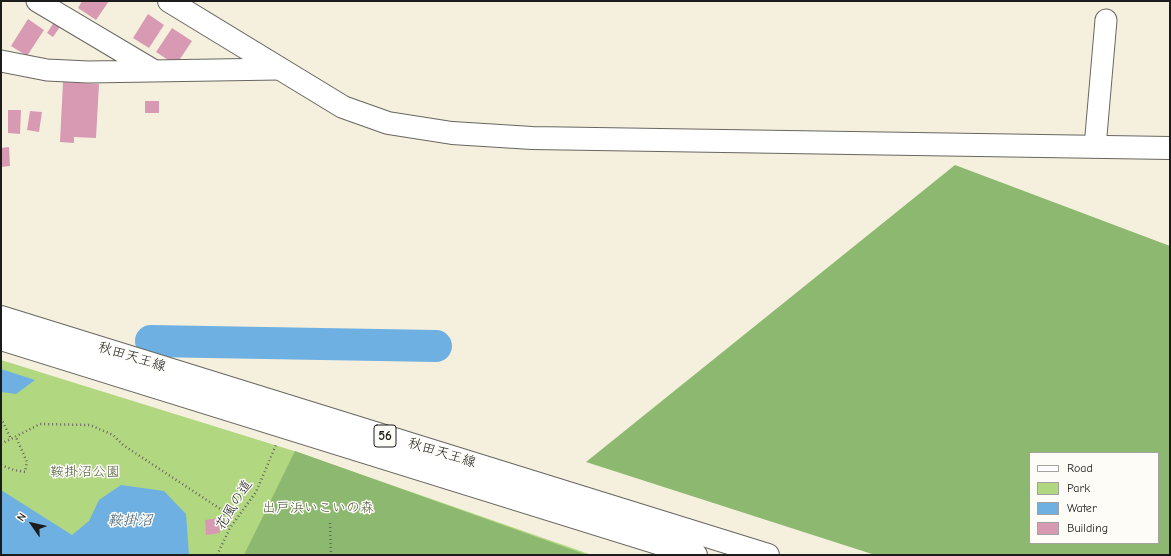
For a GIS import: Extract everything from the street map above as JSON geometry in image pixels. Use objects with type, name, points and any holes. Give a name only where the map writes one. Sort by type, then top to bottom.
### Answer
[{"type":"main road","points":[[169,1],[343,107],[388,123],[452,133],[532,138],[1170,148]]},
{"type":"main road","name":"秋田天王線","points":[[1,316],[768,555]]},
{"type":"main road","name":"秋田天王線","points":[[1,339],[696,555]]},
{"type":"street","points":[[38,1],[154,70]]},
{"type":"street","points":[[1095,147],[1106,20]]},
{"type":"street","points":[[1,61],[54,70],[88,72],[279,69]]},
{"type":"path","points":[[1,418],[11,439]]},
{"type":"path","points":[[1,444],[40,424],[90,425],[113,435],[123,445],[222,510],[230,528]]},
{"type":"path","points":[[1,465],[25,472],[27,462],[16,437]]},
{"type":"path","name":"花風の道","points":[[217,555],[230,528],[256,492],[277,444]]},
{"type":"path","points":[[330,523],[331,555]]},
{"type":"green space","points":[[955,165],[1170,246],[1170,555],[875,555],[586,462]]},
{"type":"green space","name":"鞍掛沼公園","points":[[1,360],[294,451],[592,555],[1,555]]},
{"type":"green space","name":"出戸浜いこいの森","points":[[295,451],[587,555],[244,555]]},
{"type":"water","points":[[1,369],[35,380],[16,394],[1,392]]},
{"type":"water","name":"鞍掛沼","points":[[121,485],[164,491],[186,514],[189,555],[1,555],[1,490],[72,535],[89,521],[99,500]]},
{"type":"building","points":[[82,1],[109,1],[96,20],[78,8]]},
{"type":"building","points":[[148,14],[164,25],[149,48],[133,38]]},
{"type":"building","points":[[28,19],[44,30],[27,56],[11,46]]},
{"type":"building","points":[[56,19],[62,24],[53,37],[47,33]]},
{"type":"building","points":[[172,28],[192,41],[176,65],[156,52]]},
{"type":"building","points":[[63,82],[99,84],[96,138],[74,137],[74,143],[60,142]]},
{"type":"building","points":[[145,101],[159,101],[159,113],[145,113]]},
{"type":"building","points":[[8,110],[21,110],[20,134],[8,133]]},
{"type":"building","points":[[30,111],[42,112],[39,132],[27,130]]},
{"type":"building","points":[[9,147],[10,166],[1,167],[1,148]]},
{"type":"building","points":[[219,518],[220,533],[206,535],[205,520]]},
{"type":"waterway","points":[[151,341],[436,346]]}]
